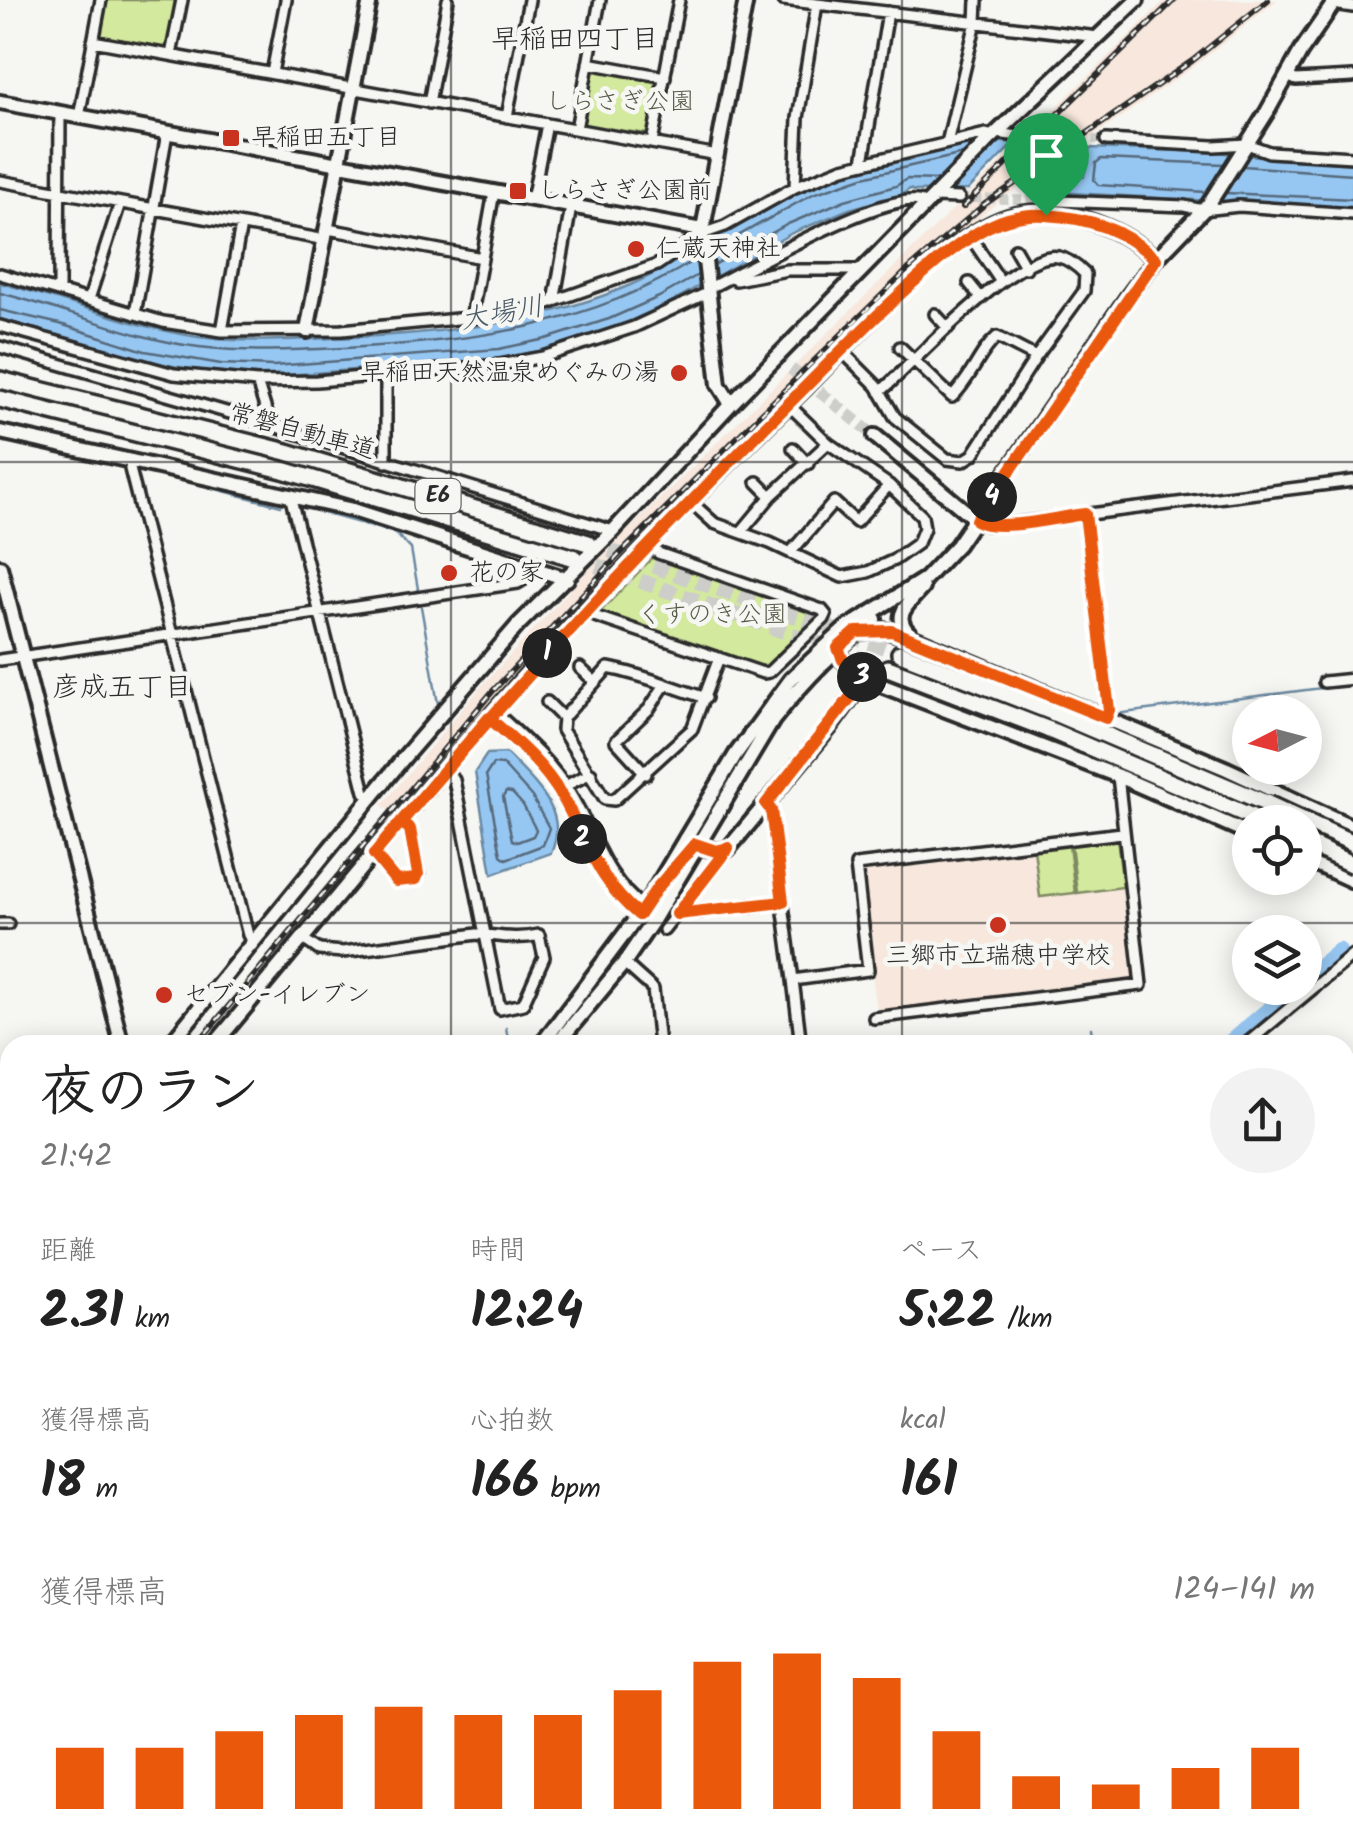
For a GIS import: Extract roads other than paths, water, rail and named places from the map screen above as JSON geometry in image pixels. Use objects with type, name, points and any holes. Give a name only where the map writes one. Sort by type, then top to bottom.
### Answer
[{"type":"highway","name":"常磐自動車道","points":[[0,380],[287,452],[588,543]]},
{"type":"highway","name":"常磐自動車道","points":[[0,399],[283,470],[575,558]]},
{"type":"highway","points":[[900,653],[1052,712],[1353,844]]},
{"type":"highway","points":[[888,668],[1046,729],[1232,814]]},
{"type":"highway","points":[[1322,850],[1353,865]]},
{"type":"street","points":[[78,117],[101,0]]},
{"type":"street","points":[[172,55],[182,0]]},
{"type":"street","points":[[272,74],[286,0]]},
{"type":"street","points":[[308,331],[370,0]]},
{"type":"street","points":[[429,103],[448,0]]},
{"type":"street","points":[[508,116],[529,0]]},
{"type":"street","points":[[576,129],[600,0]]},
{"type":"street","points":[[652,143],[679,0]]},
{"type":"street","points":[[732,404],[719,385],[702,235],[746,0]]},
{"type":"street","points":[[783,0],[1100,37]]},
{"type":"street","points":[[947,143],[976,22],[977,0]]},
{"type":"street","points":[[177,1035],[496,650],[993,136],[1137,0]]},
{"type":"street","points":[[549,1035],[642,912],[753,727],[791,679],[925,579],[958,545],[1156,259],[1205,208],[1334,2],[1353,7]]},
{"type":"street","points":[[795,187],[800,103],[817,4]]},
{"type":"street","points":[[863,162],[888,12]]},
{"type":"street","points":[[92,42],[716,155]]},
{"type":"street","points":[[588,63],[665,77]]},
{"type":"street","points":[[1287,76],[1296,80],[1353,77]]},
{"type":"street","points":[[0,102],[494,192],[702,235]]},
{"type":"street","points":[[59,290],[60,114]]},
{"type":"street","points":[[532,200],[546,124]]},
{"type":"street","points":[[135,314],[167,133]]},
{"type":"street","points":[[0,274],[135,314],[222,331],[308,331],[471,319],[531,309],[657,265],[702,235],[795,187],[863,162],[986,134],[1025,137]]},
{"type":"street","points":[[1106,140],[1353,157]]},
{"type":"street","points":[[0,181],[241,225],[482,258]]},
{"type":"street","points":[[471,319],[494,192]]},
{"type":"street","points":[[0,326],[174,374],[257,382],[386,377],[498,366],[543,357],[644,323],[826,228],[860,215],[916,200],[959,198]]},
{"type":"street","points":[[1059,201],[1353,214]]},
{"type":"street","points":[[89,300],[120,202]]},
{"type":"street","points":[[554,302],[571,207]]},
{"type":"street","points":[[222,1035],[443,771],[588,609],[788,404],[918,278],[970,236],[1016,215],[1066,216],[1119,231],[1156,259]]},
{"type":"street","points":[[222,331],[241,225]]},
{"type":"street","points":[[970,236],[1001,282]]},
{"type":"street","points":[[1015,249],[1026,268]]},
{"type":"street","points":[[842,351],[880,392],[891,413],[950,461],[963,462],[974,455],[1086,286],[1083,272],[1058,256],[1046,257],[1001,282],[880,392]]},
{"type":"street","points":[[724,282],[787,270],[862,270]]},
{"type":"street","points":[[969,283],[981,298]]},
{"type":"street","points":[[935,314],[948,328]]},
{"type":"street","points":[[900,347],[952,397],[966,384],[997,337],[1036,358]]},
{"type":"street","points":[[0,347],[104,375],[614,531]]},
{"type":"street","points":[[100,353],[104,375]]},
{"type":"street","points":[[778,358],[791,369]]},
{"type":"street","points":[[386,377],[386,462]]},
{"type":"street","points":[[257,382],[272,426]]},
{"type":"street","points":[[691,502],[709,520],[848,577],[868,572],[922,538],[922,516],[888,485],[828,443],[788,404]]},
{"type":"street","points":[[0,432],[354,510],[567,578]]},
{"type":"street","points":[[875,436],[987,526],[1353,481]]},
{"type":"street","points":[[742,532],[770,496],[828,443]]},
{"type":"street","points":[[793,448],[808,464]]},
{"type":"street","points":[[132,460],[130,469],[171,633],[248,935],[254,940]]},
{"type":"street","points":[[757,482],[770,496]]},
{"type":"street","points":[[791,552],[834,502],[856,522],[888,485]]},
{"type":"street","points":[[290,495],[364,792],[371,798]]},
{"type":"street","points":[[1085,514],[1109,710],[1106,718]]},
{"type":"street","points":[[588,609],[597,617],[763,673],[770,672],[826,614],[658,553],[649,545]]},
{"type":"street","points":[[914,638],[904,629],[901,615],[906,604],[952,559],[958,545]]},
{"type":"street","points":[[0,660],[518,583],[524,580],[530,565]]},
{"type":"street","points":[[0,567],[119,1035]]},
{"type":"street","points":[[564,1035],[624,962],[701,845],[773,720],[793,695],[836,643],[922,588]]},
{"type":"street","points":[[856,632],[880,630],[914,638],[1353,827]]},
{"type":"street","points":[[836,643],[843,660],[865,679],[1232,817]]},
{"type":"street","points":[[548,702],[563,718],[564,736],[592,773],[605,799],[614,800],[692,729],[718,658]]},
{"type":"street","points":[[580,668],[595,682]]},
{"type":"street","points":[[563,718],[608,668],[633,672],[706,698]]},
{"type":"street","points":[[664,930],[865,679]]},
{"type":"street","points":[[1324,682],[1353,679]]},
{"type":"street","points":[[646,774],[616,740],[649,709],[664,686]]},
{"type":"street","points":[[492,715],[535,750],[565,786],[609,872],[642,912]]},
{"type":"street","points":[[492,715],[547,774],[602,876],[622,902],[642,912]]},
{"type":"street","points":[[303,939],[319,950],[343,952],[484,935],[519,939],[539,935],[544,957],[523,1004],[500,1009],[484,935],[454,780],[443,771]]},
{"type":"street","points":[[565,786],[592,773]]},
{"type":"street","points":[[874,1018],[1141,985],[1118,776]]},
{"type":"street","points":[[766,804],[771,810],[800,1035]]},
{"type":"street","points":[[1322,858],[1339,821]]},
{"type":"street","points":[[374,854],[396,881],[416,879],[410,829],[401,822]]},
{"type":"street","points":[[793,980],[868,970],[856,865],[1122,833]]},
{"type":"street","points":[[657,888],[691,846],[716,851],[728,848]]},
{"type":"street","points":[[1322,866],[1353,880]]},
{"type":"street","points":[[677,914],[783,902]]},
{"type":"street","points":[[1257,1035],[1353,956]]},
{"type":"street","points":[[624,962],[652,990],[658,1035]]},
{"type":"water","points":[[980,140],[1014,143],[968,190],[910,189],[849,209],[792,233],[664,306],[612,329],[549,349],[500,359],[273,376],[221,374],[143,361],[0,319],[0,283],[148,327],[215,339],[371,336],[443,331],[514,320],[584,302],[638,282],[770,204],[820,182],[899,157]]},
{"type":"water","points":[[1087,148],[1213,152],[1353,164],[1353,209],[1054,192],[1055,176],[1084,177]]},
{"type":"water","points":[[506,753],[546,798],[556,823],[556,838],[551,853],[492,874],[475,772],[487,754]]},
{"type":"waterway","points":[[2,440],[40,448]]},
{"type":"waterway","points":[[53,451],[67,454]]},
{"type":"waterway","points":[[82,457],[120,466]]},
{"type":"waterway","points":[[135,469],[149,472]]},
{"type":"waterway","points":[[155,473],[281,506]]},
{"type":"waterway","points":[[320,512],[395,533],[411,549],[438,704]]},
{"type":"waterway","points":[[1116,714],[1353,684]]},
{"type":"waterway","points":[[1322,964],[1339,950]]},
{"type":"waterway","points":[[1238,1035],[1273,1005]]},
{"type":"waterway","points":[[506,1028],[507,1035]]},
{"type":"waterway","points":[[1091,1028],[1092,1035]]},
{"type":"tunnel","points":[[1025,137],[1106,140]]},
{"type":"tunnel","points":[[959,198],[1059,201]]},
{"type":"tunnel","points":[[791,369],[875,436]]},
{"type":"tunnel","points":[[588,543],[900,653]]},
{"type":"tunnel","points":[[575,558],[888,668]]},
{"type":"railway","points":[[963,207],[1174,0]]},
{"type":"railway","points":[[204,1035],[492,692],[619,555],[811,364],[910,268],[985,204],[1192,61],[1268,0]]},
{"type":"place","name":"早稲田五丁目","points":[[231,138]]},
{"type":"place","name":"しらさぎ公園前","points":[[518,191]]},
{"type":"place","name":"仁蔵天神社","points":[[636,249]]},
{"type":"place","name":"早稲田天然温泉めぐみの湯","points":[[679,373]]},
{"type":"place","name":"花の家","points":[[449,573]]},
{"type":"place","name":"三郷市立瑞穂中学校","points":[[998,925]]},
{"type":"place","name":"セブン-イレブン","points":[[164,995]]},
{"type":"district","name":"早稲田四丁目","points":[[575,40]]},
{"type":"district","name":"彦成五丁目","points":[[122,688]]},
{"type":"park label","name":"しらさぎ公園","points":[[620,102]]},
{"type":"park label","name":"くすのき公園","points":[[712,615]]},
{"type":"water label","name":"大場川","points":[[502,314]]}]
